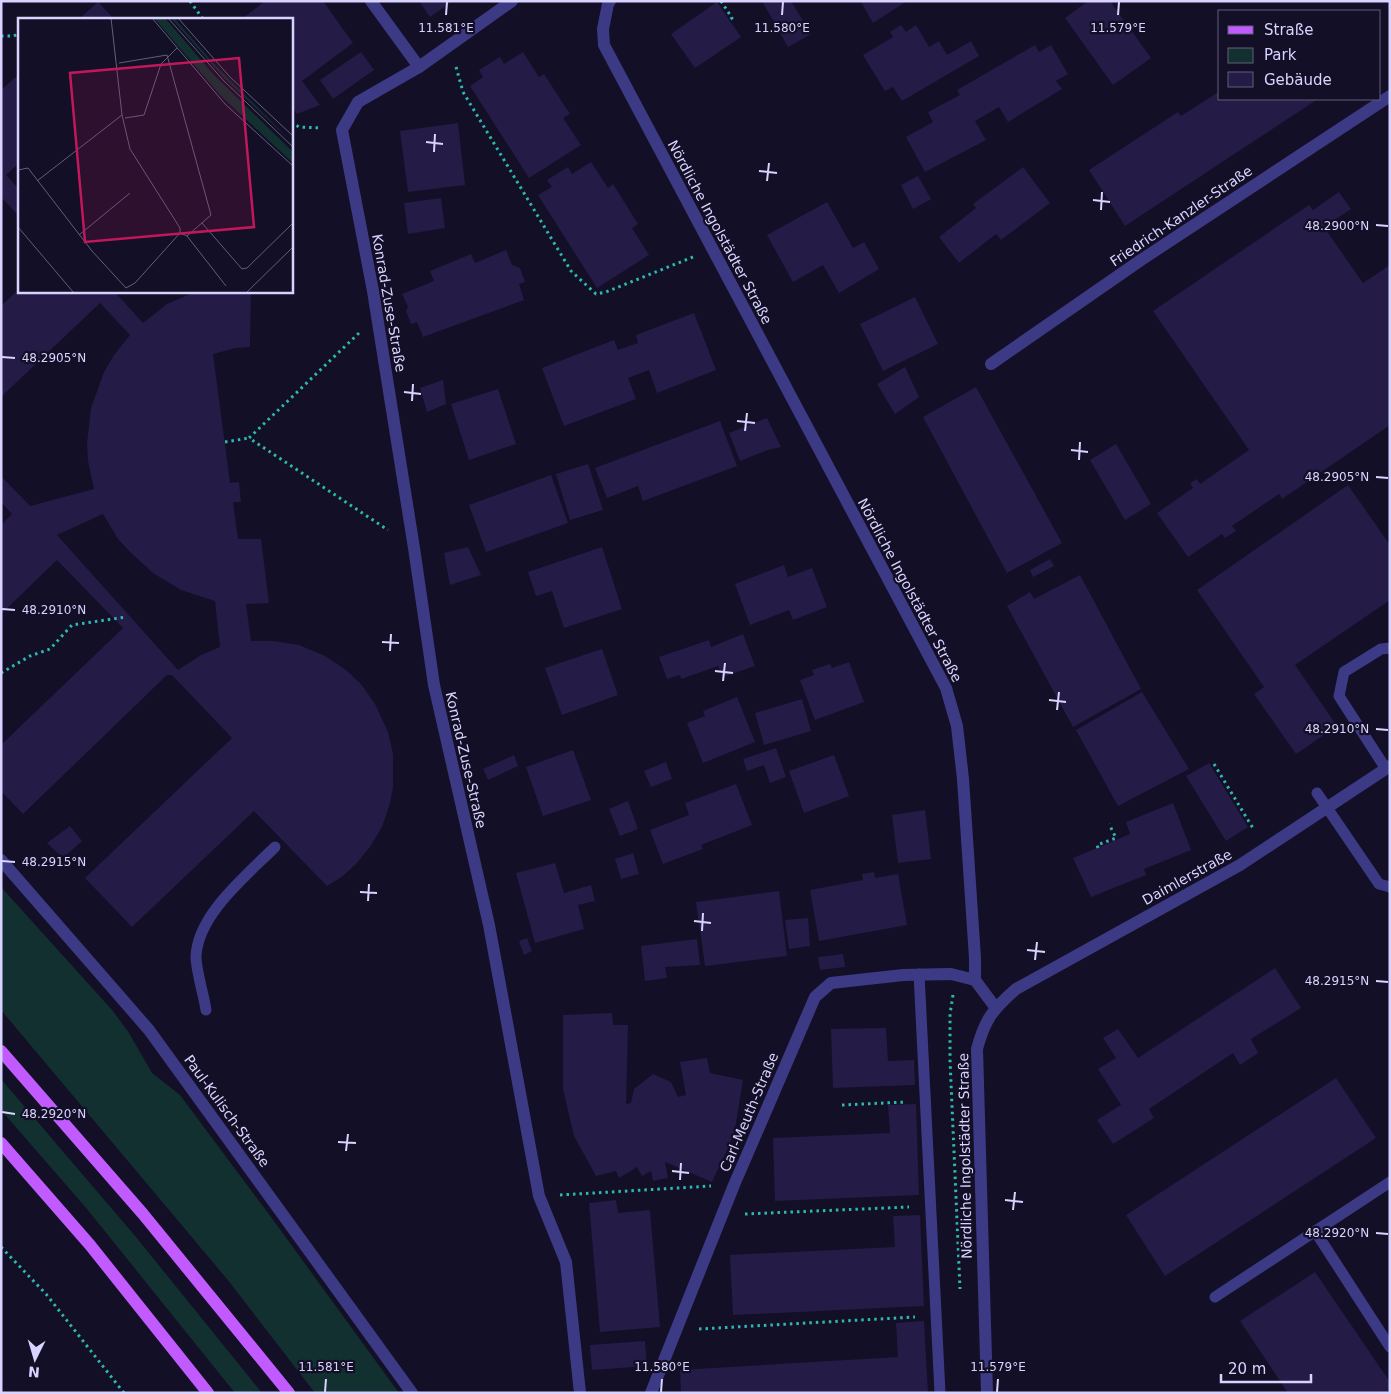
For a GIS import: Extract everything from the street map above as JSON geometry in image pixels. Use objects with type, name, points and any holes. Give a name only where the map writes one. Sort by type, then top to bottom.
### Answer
[{"type":"main road","points":[[1,1051],[143,1214],[289,1393]]},
{"type":"main road","points":[[1,1143],[90,1245],[208,1393]]},
{"type":"street","points":[[371,1],[419,68]]},
{"type":"street","points":[[342,130],[358,102],[419,68],[512,1]]},
{"type":"street","name":"Nördliche Ingolstädter Straße","points":[[606,2],[603,29],[604,45],[946,688],[957,726],[964,780],[975,958],[974,980]]},
{"type":"street","name":"Friedrich-Kanzler-Straße","points":[[991,364],[1141,260],[1390,96]]},
{"type":"street","name":"Konrad-Zuse-Straße","points":[[342,130],[377,316],[434,685],[489,925],[539,1196],[566,1262],[580,1393]]},
{"type":"street","name":"Daimlerstraße","points":[[995,1007],[1016,989],[1240,865],[1388,768]]},
{"type":"street","name":"Paul-Kulisch-Straße","points":[[1,860],[149,1030],[412,1393]]},
{"type":"street","name":"Carl-Meuth-Straße","points":[[651,1393],[734,1184],[815,997],[831,983],[919,974],[956,975],[974,980]]},
{"type":"street","points":[[974,980],[995,1007]]},
{"type":"street","name":"Nördliche Ingolstädter Straße","points":[[987,1393],[977,1049],[982,1028],[995,1007]]},
{"type":"lane","points":[[1388,768],[1339,696],[1344,672],[1381,649],[1390,648]]},
{"type":"lane","points":[[1317,793],[1378,884],[1390,888]]},
{"type":"lane","points":[[206,1010],[196,957],[202,929],[217,906],[275,847]]},
{"type":"lane","points":[[919,974],[940,1393]]},
{"type":"lane","points":[[1215,1297],[1390,1182]]},
{"type":"lane","points":[[1315,1231],[1390,1347]]},
{"type":"path","points":[[190,1],[202,18]]},
{"type":"path","points":[[721,1],[732,18],[730,20]]},
{"type":"path","points":[[1,36],[18,34]]},
{"type":"path","points":[[444,50],[455,65],[463,92],[571,271],[596,294],[606,292],[713,249]]},
{"type":"path","points":[[292,123],[299,127],[342,130]]},
{"type":"path","points":[[225,442],[249,438],[377,316]]},
{"type":"path","points":[[249,438],[414,548]]},
{"type":"path","points":[[1,673],[30,656],[50,649],[72,626],[126,616]]},
{"type":"path","points":[[1214,764],[1253,828]]},
{"type":"path","points":[[1098,848],[1097,844],[1116,838],[1109,824]]},
{"type":"path","points":[[956,975],[950,1014],[950,1060],[960,1295]]},
{"type":"path","points":[[842,1105],[926,1100]]},
{"type":"path","points":[[539,1196],[734,1184]]},
{"type":"path","points":[[722,1215],[931,1206]]},
{"type":"path","points":[[1,1247],[46,1294],[124,1393]]},
{"type":"path","points":[[676,1330],[936,1316]]},
{"type":"green space","points":[[1,887],[113,1011],[129,1033],[152,1073],[180,1095],[399,1393],[315,1393],[227,1279],[1,1010]]},
{"type":"green space","points":[[1,1079],[136,1237],[262,1393],[235,1393],[87,1209],[1,1110]]},
{"type":"building","points":[[265,1],[323,1],[353,43],[302,81],[320,105],[297,114],[292,106],[292,18],[243,18]]},
{"type":"building","points":[[419,1],[453,1],[430,17]]},
{"type":"building","points":[[762,1],[791,1],[811,34],[788,47]]},
{"type":"building","points":[[907,1],[873,23],[861,2]]},
{"type":"building","points":[[1088,1],[1110,1],[1151,58],[1113,85],[1065,18]]},
{"type":"building","points":[[98,2],[113,18],[80,18]]},
{"type":"building","points":[[717,2],[741,37],[695,68],[671,34]]},
{"type":"building","points":[[901,25],[906,32],[916,25],[929,47],[939,41],[947,55],[971,41],[979,56],[902,101],[893,87],[885,91],[863,55],[893,37],[890,32]]},
{"type":"building","points":[[1035,45],[1039,52],[1051,45],[1068,74],[1056,81],[1062,89],[1008,122],[999,107],[975,121],[986,140],[925,172],[906,137],[933,122],[928,112],[960,95],[957,90]]},
{"type":"building","points":[[361,52],[374,70],[333,99],[320,80]]},
{"type":"building","points":[[523,52],[539,77],[544,74],[570,114],[563,118],[581,145],[529,178],[470,86],[483,77],[479,70],[500,57],[504,64]]},
{"type":"building","points":[[18,75],[18,164],[6,175],[18,188],[18,215],[1,197],[1,90]]},
{"type":"building","points":[[1218,92],[1218,100],[1316,100],[1125,226],[1089,170],[1178,112],[1181,116]]},
{"type":"building","points":[[458,123],[465,185],[408,192],[400,131]]},
{"type":"building","points":[[591,162],[608,188],[613,184],[638,224],[632,228],[649,255],[597,288],[538,195],[552,187],[547,180],[568,167],[572,174]]},
{"type":"building","points":[[1023,167],[1050,203],[1001,240],[996,234],[959,263],[939,237],[976,208],[973,204]]},
{"type":"building","points":[[918,176],[931,199],[913,209],[901,185]]},
{"type":"building","points":[[1339,192],[1351,209],[1324,227],[1363,283],[1390,265],[1390,425],[1282,499],[1279,494],[1232,526],[1236,531],[1225,538],[1222,534],[1188,557],[1157,513],[1193,488],[1190,483],[1197,479],[1200,484],[1249,450],[1153,311],[1309,205],[1313,210]]},
{"type":"building","points":[[441,198],[445,228],[408,234],[404,203]]},
{"type":"building","points":[[827,202],[853,248],[864,242],[879,269],[839,293],[823,265],[793,282],[767,235]]},
{"type":"building","points":[[506,250],[512,265],[520,268],[525,282],[519,284],[524,300],[423,337],[417,322],[411,324],[406,311],[408,307],[402,294],[434,281],[430,271],[471,254],[475,263]]},
{"type":"building","points":[[18,290],[18,292],[115,292],[143,323],[167,304],[195,292],[251,292],[250,347],[236,348],[213,354],[230,483],[239,482],[241,502],[233,502],[238,539],[261,539],[269,603],[246,604],[251,641],[273,641],[299,645],[325,656],[346,670],[361,684],[375,704],[388,732],[393,754],[393,787],[382,827],[370,847],[343,876],[327,886],[254,811],[132,927],[85,878],[232,738],[172,675],[167,675],[23,814],[1,791],[1,745],[123,628],[57,560],[1,614],[1,525],[12,514],[1,502],[1,476],[30,506],[94,489],[88,461],[87,444],[91,408],[104,372],[114,355],[130,335],[100,303],[1,397],[1,306]],"holes":[[[103,514],[118,539],[153,573],[181,590],[215,601],[220,647],[201,655],[178,670],[57,535]]]},
{"type":"building","points":[[915,297],[938,344],[883,371],[860,324]]},
{"type":"building","points":[[694,313],[716,370],[657,393],[649,370],[628,378],[636,399],[564,426],[542,368],[614,340],[618,350],[638,343],[636,335]]},
{"type":"building","points":[[905,367],[919,397],[895,414],[877,384]]},
{"type":"building","points":[[443,380],[446,404],[427,412],[420,388]]},
{"type":"building","points":[[976,387],[1062,543],[1007,573],[923,417]]},
{"type":"building","points":[[498,389],[516,444],[469,460],[451,404]]},
{"type":"building","points":[[767,418],[781,447],[740,461],[729,433]]},
{"type":"building","points":[[720,421],[737,466],[643,501],[638,486],[607,498],[595,468]]},
{"type":"building","points":[[1116,444],[1151,504],[1125,520],[1090,460]]},
{"type":"building","points":[[588,464],[603,510],[570,520],[556,474]]},
{"type":"building","points":[[551,475],[568,523],[486,552],[469,505]]},
{"type":"building","points":[[1348,485],[1390,545],[1390,600],[1295,665],[1337,726],[1296,754],[1254,694],[1264,687],[1197,590]]},
{"type":"building","points":[[468,547],[481,575],[450,585],[444,553]]},
{"type":"building","points":[[602,547],[622,609],[564,628],[552,591],[536,596],[528,572]]},
{"type":"building","points":[[1050,559],[1054,566],[1033,577],[1030,570]]},
{"type":"building","points":[[784,565],[788,577],[812,568],[827,607],[793,620],[789,610],[750,625],[735,584]]},
{"type":"building","points":[[1080,575],[1141,689],[1073,727],[1007,606],[1030,592],[1034,599]]},
{"type":"building","points":[[743,634],[755,666],[723,677],[718,666],[681,679],[680,675],[667,679],[659,657],[709,640],[711,647]]},
{"type":"building","points":[[602,649],[618,695],[562,715],[545,668]]},
{"type":"building","points":[[849,662],[864,702],[815,720],[800,680],[814,675],[812,670],[830,664],[832,668]]},
{"type":"building","points":[[1142,692],[1189,769],[1118,806],[1076,730]]},
{"type":"building","points":[[737,697],[755,742],[703,763],[687,723],[705,716],[703,711]]},
{"type":"building","points":[[802,699],[811,731],[764,745],[755,713]]},
{"type":"building","points":[[776,748],[786,777],[770,783],[764,765],[747,771],[743,759]]},
{"type":"building","points":[[573,750],[591,800],[543,816],[526,767]]},
{"type":"building","points":[[514,755],[518,766],[488,780],[483,769]]},
{"type":"building","points":[[834,755],[849,796],[804,813],[789,771]]},
{"type":"building","points":[[666,762],[672,779],[651,787],[644,771]]},
{"type":"building","points":[[1209,763],[1248,827],[1226,841],[1186,776]]},
{"type":"building","points":[[736,784],[752,825],[701,845],[703,849],[663,864],[650,830],[689,815],[685,803]]},
{"type":"building","points":[[628,801],[638,829],[620,836],[609,809]]},
{"type":"building","points":[[1173,803],[1191,850],[1144,869],[1146,875],[1091,897],[1073,858],[1130,834],[1126,822]]},
{"type":"building","points":[[925,810],[931,859],[898,863],[892,815]]},
{"type":"building","points":[[70,826],[82,841],[63,858],[47,843]]},
{"type":"building","points":[[633,853],[639,874],[621,879],[615,859]]},
{"type":"building","points":[[555,863],[564,893],[591,885],[595,901],[578,905],[584,929],[535,943],[516,873]]},
{"type":"building","points":[[874,872],[875,878],[898,874],[907,925],[819,941],[810,890],[863,880],[862,874]]},
{"type":"building","points":[[779,891],[787,956],[705,966],[696,902]]},
{"type":"building","points":[[808,918],[810,946],[789,949],[785,920]]},
{"type":"building","points":[[527,938],[532,951],[524,955],[519,941]]},
{"type":"building","points":[[697,939],[700,965],[665,967],[667,978],[645,981],[641,946]]},
{"type":"building","points":[[843,954],[845,967],[820,970],[818,957]]},
{"type":"building","points":[[1275,968],[1301,1008],[1251,1039],[1258,1053],[1240,1065],[1233,1053],[1149,1109],[1154,1118],[1113,1144],[1097,1120],[1121,1105],[1098,1069],[1116,1058],[1103,1038],[1118,1029],[1138,1058]]},
{"type":"building","points":[[612,1013],[613,1025],[628,1025],[626,1104],[631,1103],[634,1089],[653,1074],[671,1082],[678,1097],[686,1095],[680,1062],[707,1058],[710,1073],[743,1080],[734,1135],[712,1182],[665,1162],[668,1178],[653,1181],[651,1171],[642,1176],[637,1167],[619,1178],[616,1171],[596,1176],[574,1136],[563,1089],[563,1015]]},
{"type":"building","points":[[886,1028],[888,1061],[914,1060],[915,1085],[833,1088],[831,1029]]},
{"type":"building","points":[[1336,1078],[1376,1138],[1165,1276],[1126,1215]]},
{"type":"building","points":[[916,1104],[919,1195],[775,1201],[773,1138],[890,1133],[888,1105]]},
{"type":"building","points":[[616,1200],[618,1213],[650,1210],[660,1327],[600,1332],[589,1203]]},
{"type":"building","points":[[920,1215],[924,1306],[733,1315],[730,1255],[895,1247],[893,1216]]},
{"type":"building","points":[[1315,1272],[1390,1382],[1390,1389],[1385,1393],[1288,1393],[1240,1321]]},
{"type":"building","points":[[924,1321],[928,1393],[681,1393],[680,1370],[898,1357],[896,1323]]},
{"type":"building","points":[[645,1341],[647,1366],[592,1370],[590,1345]]}]
